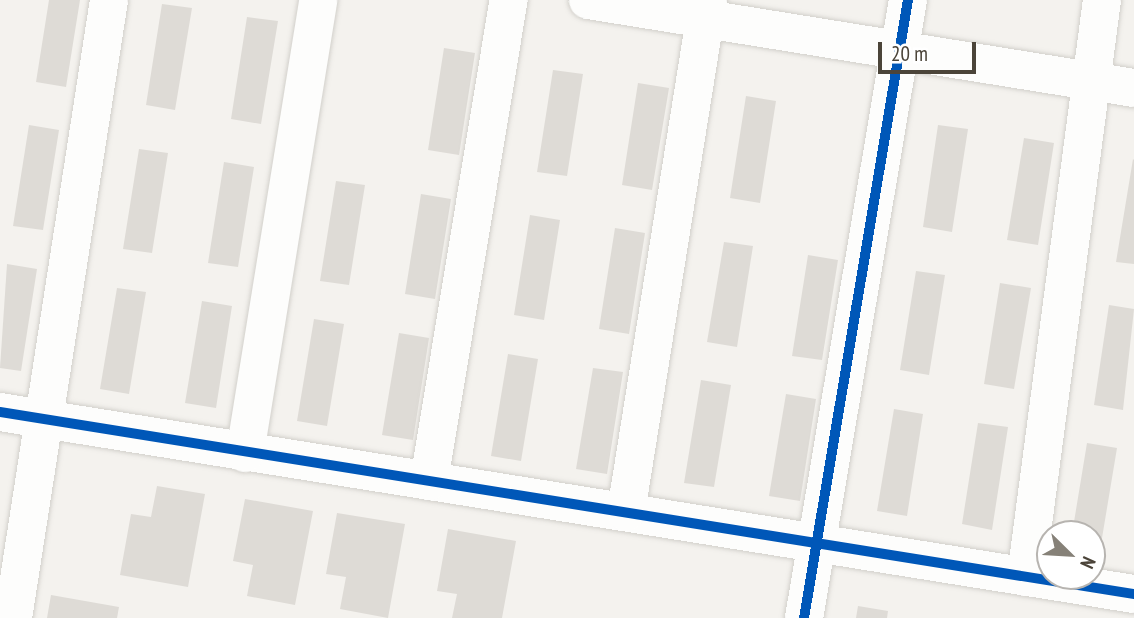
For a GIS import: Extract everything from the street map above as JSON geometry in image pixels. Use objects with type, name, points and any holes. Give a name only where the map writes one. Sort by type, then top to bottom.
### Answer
[{"type":"street","points":[[13,618],[109,0]]},
{"type":"street","points":[[245,453],[318,0]]},
{"type":"street","points":[[429,481],[509,0]]},
{"type":"street","points":[[588,0],[707,8],[901,48],[1134,88]]},
{"type":"street","points":[[804,618],[813,543],[908,0]]},
{"type":"street","points":[[1027,577],[1102,0]]},
{"type":"street","points":[[626,512],[707,8]]},
{"type":"street","points":[[0,412],[1134,594]]},
{"type":"building","points":[[49,0],[80,0],[66,87],[36,82]]},
{"type":"building","points":[[162,4],[192,8],[175,110],[146,105]]},
{"type":"building","points":[[247,17],[278,21],[261,124],[231,119]]},
{"type":"building","points":[[444,48],[475,53],[459,155],[428,150]]},
{"type":"building","points":[[553,70],[583,74],[567,176],[537,172]]},
{"type":"building","points":[[638,83],[669,88],[652,190],[622,185]]},
{"type":"building","points":[[746,96],[776,101],[760,203],[730,198]]},
{"type":"building","points":[[29,125],[59,130],[43,230],[13,226]]},
{"type":"building","points":[[938,125],[968,129],[952,232],[923,227]]},
{"type":"building","points":[[1024,138],[1054,143],[1038,245],[1007,240]]},
{"type":"building","points":[[139,149],[168,153],[152,253],[123,249]]},
{"type":"building","points":[[1134,160],[1134,264],[1116,262]]},
{"type":"building","points":[[224,162],[254,167],[238,267],[208,263]]},
{"type":"building","points":[[336,181],[365,185],[349,285],[320,281]]},
{"type":"building","points":[[421,194],[451,199],[435,299],[405,294]]},
{"type":"building","points":[[530,215],[560,220],[544,320],[514,315]]},
{"type":"building","points":[[615,228],[645,233],[629,334],[599,329]]},
{"type":"building","points":[[724,242],[753,246],[737,347],[707,342]]},
{"type":"building","points":[[808,255],[838,260],[822,360],[792,356]]},
{"type":"building","points":[[7,264],[37,269],[21,371],[0,368]]},
{"type":"building","points":[[916,271],[945,275],[929,375],[900,370]]},
{"type":"building","points":[[1000,283],[1031,288],[1014,389],[984,384]]},
{"type":"building","points":[[117,288],[146,292],[129,394],[100,389]]},
{"type":"building","points":[[202,301],[232,306],[216,408],[185,403]]},
{"type":"building","points":[[1109,305],[1134,309],[1123,410],[1094,405]]},
{"type":"building","points":[[314,319],[344,324],[327,426],[297,421]]},
{"type":"building","points":[[399,333],[429,338],[413,440],[382,435]]},
{"type":"building","points":[[508,354],[538,359],[521,461],[491,456]]},
{"type":"building","points":[[593,368],[623,372],[607,474],[576,469]]},
{"type":"building","points":[[701,380],[731,385],[714,487],[684,483]]},
{"type":"building","points":[[786,394],[816,399],[800,501],[769,496]]},
{"type":"building","points":[[894,409],[923,414],[907,516],[877,511]]},
{"type":"building","points":[[978,423],[1008,427],[992,530],[962,524]]},
{"type":"building","points":[[1087,443],[1117,448],[1105,520],[1074,520]]},
{"type":"building","points":[[157,486],[205,494],[188,587],[120,575],[131,514],[151,517]]},
{"type":"building","points":[[245,499],[313,511],[295,605],[247,596],[253,565],[233,561]]},
{"type":"building","points":[[337,513],[405,524],[388,618],[340,609],[346,577],[326,574]]},
{"type":"building","points":[[448,529],[516,541],[502,618],[452,618],[457,594],[437,591]]},
{"type":"building","points":[[51,595],[119,607],[117,618],[47,618]]},
{"type":"building","points":[[858,606],[888,611],[887,618],[856,618]]},
{"type":"cycle path","points":[[804,618],[908,0]]},
{"type":"cycle path","points":[[0,412],[1134,594]]}]
